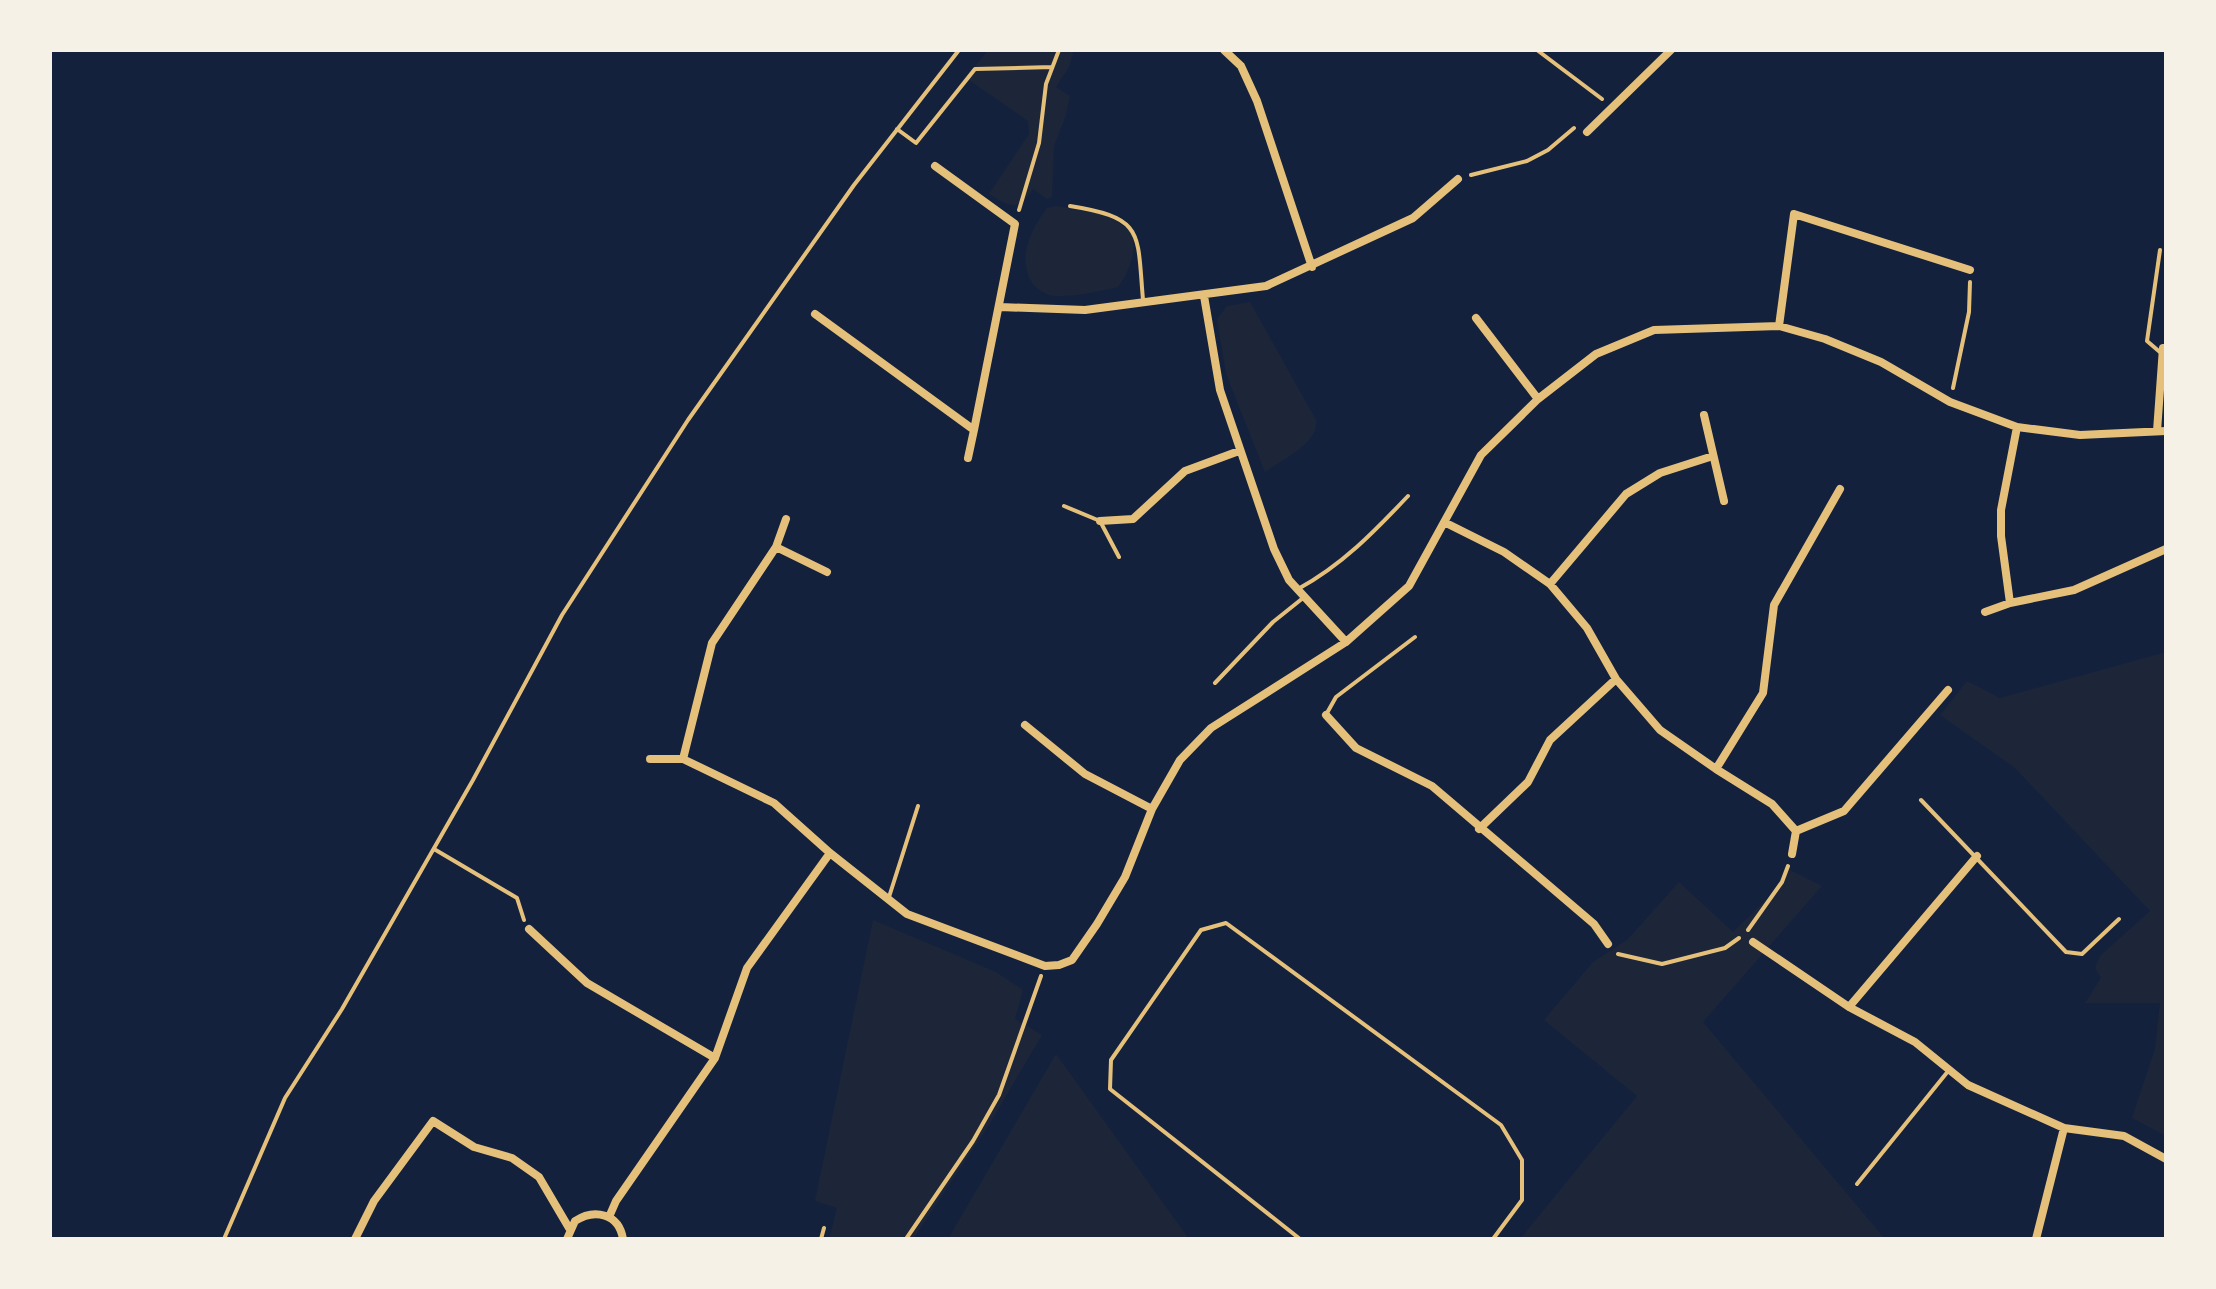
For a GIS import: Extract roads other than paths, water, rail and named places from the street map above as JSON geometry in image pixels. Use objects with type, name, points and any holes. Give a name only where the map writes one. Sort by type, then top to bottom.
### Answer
[{"type":"street","points":[[1224,50],[1241,66],[1257,101],[1312,267]]},
{"type":"street","points":[[1587,132],[1671,50]]},
{"type":"street","points":[[935,166],[1015,224],[968,458]]},
{"type":"street","points":[[1000,307],[1085,310],[1266,286],[1413,218],[1458,179]]},
{"type":"street","points":[[1779,326],[1794,214],[1970,270]]},
{"type":"street","points":[[1204,296],[1220,390],[1274,549],[1289,580],[1346,642]]},
{"type":"street","points":[[815,314],[974,430]]},
{"type":"street","points":[[1476,318],[1538,399]]},
{"type":"street","points":[[650,759],[683,759],[774,803],[830,853],[907,914],[1045,966],[1059,965],[1072,960],[1104,913],[1125,877],[1152,809],[1180,760],[1211,728],[1346,642],[1409,586],[1481,455],[1538,399],[1596,354],[1654,330],[1779,326],[1825,339],[1881,362],[1950,402],[2017,427],[2080,435],[2162,431],[2164,351]]},
{"type":"street","points":[[1704,415],[1724,501]]},
{"type":"street","points":[[2010,603],[2001,536],[2001,510],[2017,427]]},
{"type":"street","points":[[1100,521],[1133,519],[1185,471],[1239,451]]},
{"type":"street","points":[[1550,584],[1626,494],[1660,473],[1713,456]]},
{"type":"street","points":[[1716,769],[1763,693],[1774,605],[1840,489]]},
{"type":"street","points":[[683,759],[712,643],[776,547],[786,519]]},
{"type":"street","points":[[1446,523],[1504,552],[1550,584],[1587,628],[1616,679],[1660,730],[1772,804],[1796,831]]},
{"type":"street","points":[[776,547],[827,572]]},
{"type":"street","points":[[1985,612],[2010,603],[2074,590],[2166,549]]},
{"type":"street","points":[[1479,829],[1528,782],[1550,740],[1616,679]]},
{"type":"street","points":[[1796,831],[1844,811],[1948,690]]},
{"type":"street","points":[[1326,715],[1356,748],[1432,786],[1594,924],[1608,944]]},
{"type":"street","points":[[1025,725],[1085,774],[1152,809]]},
{"type":"street","points":[[1792,854],[1796,831]]},
{"type":"street","points":[[609,1217],[616,1201],[715,1058],[747,968],[830,853]]},
{"type":"street","points":[[1849,1007],[1977,856]]},
{"type":"street","points":[[529,929],[587,983],[715,1058]]},
{"type":"street","points":[[1753,942],[1849,1007],[1915,1042],[1968,1085],[2064,1128],[2124,1136],[2166,1159]]},
{"type":"street","points":[[355,1239],[374,1201],[433,1121],[474,1147],[512,1158],[539,1177],[569,1228]]},
{"type":"street","points":[[2036,1239],[2064,1128]]},
{"type":"street","points":[[567,1239],[569,1228],[584,1215],[593,1213],[609,1217],[617,1223],[623,1239]]},
{"type":"lane","points":[[1070,206],[1116,217],[1129,226],[1136,237],[1144,303]]},
{"type":"lane","points":[[2160,250],[2147,341],[2164,351]]},
{"type":"lane","points":[[1215,683],[1301,592],[1369,537],[1408,496]]},
{"type":"lane","points":[[1064,506],[1100,521],[1119,557]]},
{"type":"lane","points":[[1326,715],[1336,697],[1415,637]]},
{"type":"lane","points":[[1921,800],[2066,952],[2082,954],[2119,919]]},
{"type":"lane","points":[[888,899],[918,806]]},
{"type":"lane","points":[[1300,1239],[1110,1089],[1111,1060],[1201,930],[1226,923],[1501,1125],[1522,1160],[1522,1200],[1493,1239]]},
{"type":"lane","points":[[1857,1184],[1949,1070]]},
{"type":"lane","points":[[821,1239],[824,1228]]}]
